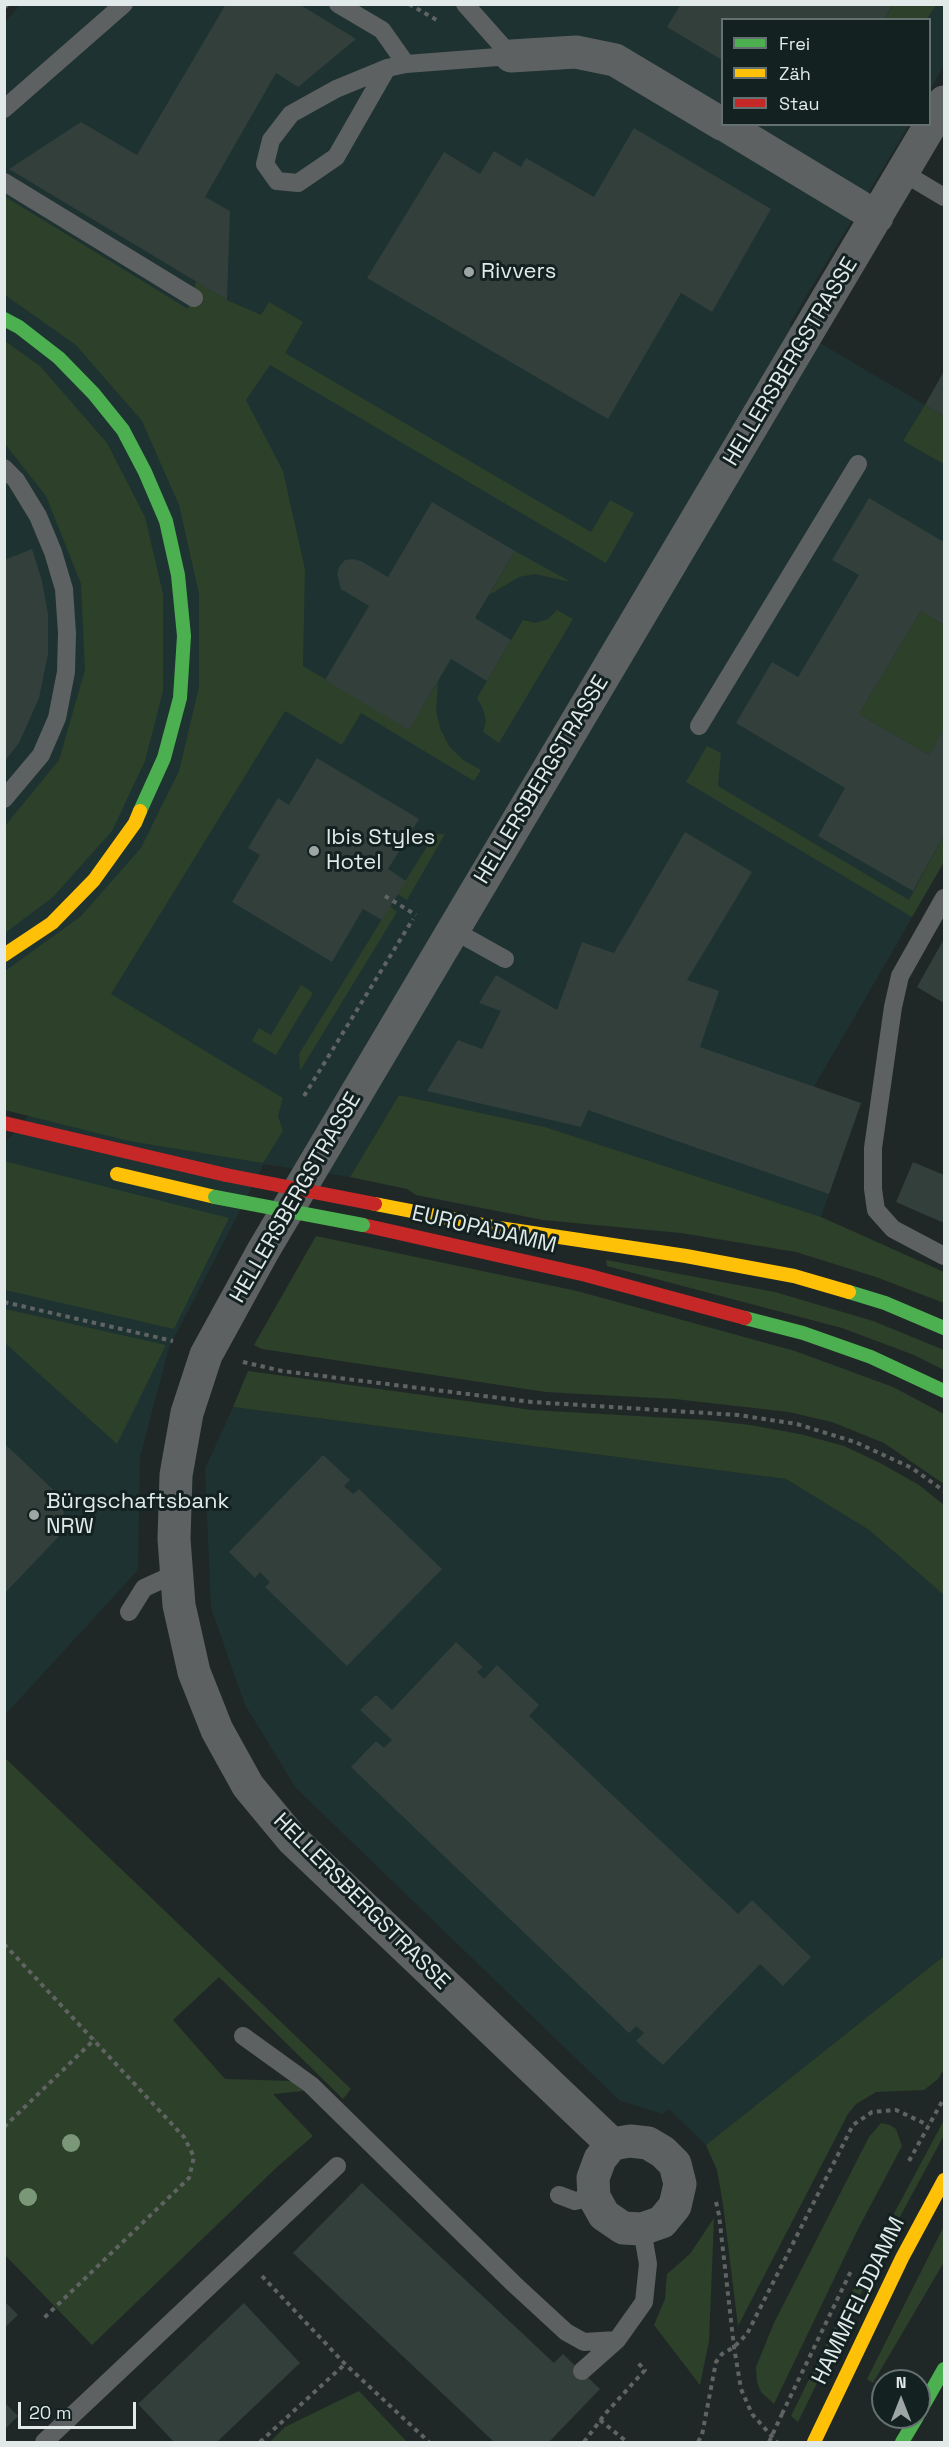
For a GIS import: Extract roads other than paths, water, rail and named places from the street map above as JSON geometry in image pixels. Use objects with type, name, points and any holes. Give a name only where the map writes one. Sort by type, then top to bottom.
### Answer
[{"type":"main road","points":[[4,319],[19,327],[58,358],[94,394],[123,430],[145,472],[166,521],[178,575],[184,636],[180,698],[164,758],[135,823],[94,880],[52,924],[4,955]]},
{"type":"main road","name":"EUROPADAMM","points":[[4,1123],[226,1175],[498,1228],[686,1256],[794,1276],[885,1303],[945,1328]]},
{"type":"main road","name":"EUROPADAMM","points":[[101,1170],[215,1197],[476,1249],[585,1275],[803,1333],[871,1357],[945,1392]]},
{"type":"main road","name":"HAMMFELDDAMM","points":[[814,2442],[902,2258],[945,2180]]},
{"type":"main road","points":[[931,2392],[945,2368]]},
{"type":"main road","points":[[902,2442],[910,2429]]},
{"type":"street","points":[[511,56],[576,52],[615,60],[721,123]]},
{"type":"street","name":"HELLERSBERGSTRASSE","points":[[931,125],[945,102]]},
{"type":"street","points":[[726,126],[877,217]]},
{"type":"street","name":"HELLERSBERGSTRASSE","points":[[612,2144],[292,1839],[248,1786],[217,1730],[194,1672],[179,1605],[174,1539],[176,1475],[187,1413],[206,1355],[263,1251],[930,126]]},
{"type":"street","points":[[630,2141],[648,2143],[663,2152],[675,2164],[680,2184],[675,2206],[662,2222],[642,2229],[623,2228],[604,2215],[594,2197],[592,2178],[600,2159],[612,2144],[630,2141]]},
{"type":"lane","points":[[4,109],[124,4]]},
{"type":"lane","points":[[339,4],[382,30],[406,64]]},
{"type":"lane","points":[[465,4],[511,56]]},
{"type":"lane","points":[[387,68],[336,157],[298,183],[277,181],[265,164],[271,140],[291,114],[336,89],[387,68],[406,64],[511,56]]},
{"type":"lane","points":[[902,172],[945,197]]},
{"type":"lane","points":[[4,182],[194,298]]},
{"type":"lane","points":[[699,726],[858,464]]},
{"type":"lane","points":[[4,468],[16,480],[38,516],[53,552],[64,589],[67,633],[66,672],[57,718],[41,755],[4,799]]},
{"type":"lane","points":[[945,898],[900,976],[892,1006],[873,1148],[876,1210],[893,1229],[945,1256]]},
{"type":"lane","points":[[453,930],[505,959]]},
{"type":"lane","points":[[129,1612],[144,1588],[177,1573]]},
{"type":"lane","points":[[243,2036],[311,2085],[566,2332],[584,2342],[617,2340]]},
{"type":"lane","points":[[44,2442],[337,2166]]},
{"type":"lane","points":[[559,2195],[575,2201],[594,2197]]},
{"type":"lane","points":[[582,2371],[617,2340],[644,2302],[648,2264],[642,2229]]},
{"type":"place","name":"Rivvers","points":[[469,272]]},
{"type":"place","name":"Ibis Styles Hotel","points":[[314,851]]},
{"type":"place","name":"Bürgschaftsbank NRW","points":[[34,1515]]}]
